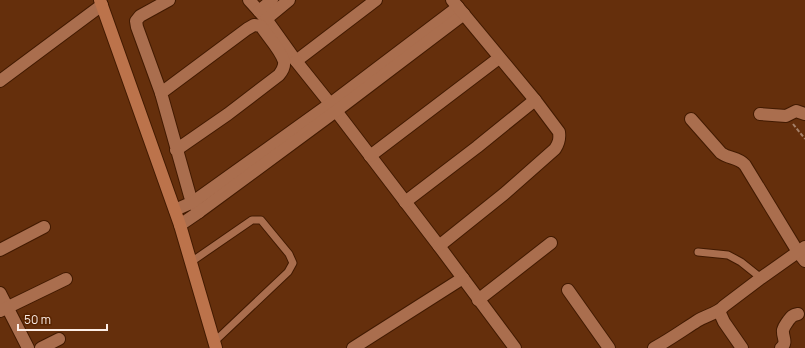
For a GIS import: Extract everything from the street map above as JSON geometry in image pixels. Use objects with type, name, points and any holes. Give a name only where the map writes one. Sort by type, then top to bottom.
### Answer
[{"type":"street","points":[[169,0],[140,16],[136,21],[161,93],[176,150],[196,207]]},
{"type":"street","points":[[250,0],[296,62],[333,107],[439,246],[514,348]]},
{"type":"street","points":[[262,15],[272,0]]},
{"type":"street","points":[[262,15],[289,0]]},
{"type":"street","points":[[296,62],[376,0]]},
{"type":"street","points":[[0,81],[101,2],[180,225],[215,345]]},
{"type":"street","points":[[180,225],[196,207],[333,107],[458,5],[499,58],[560,132],[560,142],[555,149],[504,194],[439,246]]},
{"type":"street","points":[[161,93],[254,25],[261,26],[278,50],[284,62],[284,69],[279,75],[228,114],[176,150]]},
{"type":"street","points":[[370,156],[499,58]]},
{"type":"street","points":[[405,202],[477,148],[535,100]]},
{"type":"street","points":[[760,114],[786,116],[796,111],[805,114]]},
{"type":"street","points":[[654,348],[697,321],[719,311],[761,278],[803,254],[742,161],[725,156],[721,153],[691,118]]},
{"type":"street","points":[[175,210],[196,207]]},
{"type":"street","points":[[0,250],[44,228]]},
{"type":"street","points":[[478,300],[551,243]]},
{"type":"street","points":[[353,348],[463,278]]},
{"type":"street","points":[[4,309],[66,279]]},
{"type":"street","points":[[568,290],[609,348]]},
{"type":"street","points":[[0,293],[4,309],[28,348]]},
{"type":"street","points":[[719,311],[724,322],[742,348]]},
{"type":"street","points":[[781,348],[785,342],[783,328],[791,317],[798,314]]},
{"type":"street","points":[[41,348],[59,339]]},
{"type":"lane","points":[[191,262],[252,220],[261,220],[289,254],[293,263],[288,272],[215,345]]},
{"type":"lane","points":[[698,252],[728,256],[741,262],[761,278]]},
{"type":"path","points":[[786,116],[805,139]]}]
